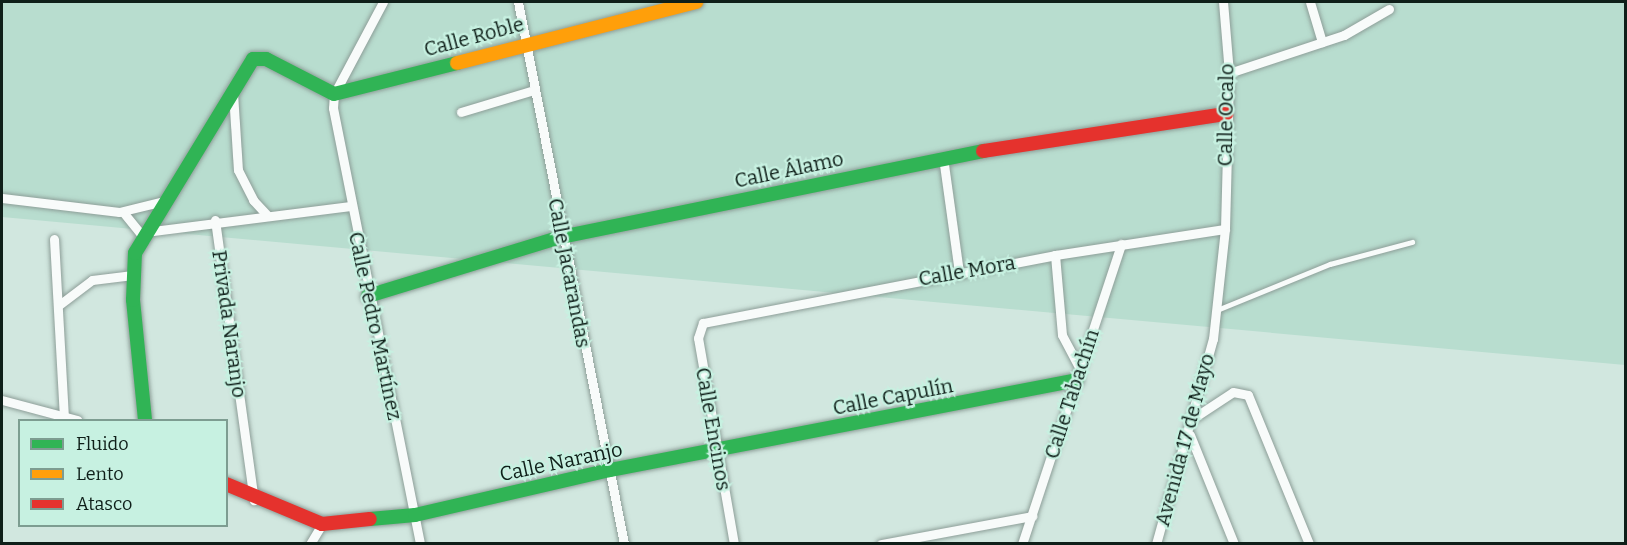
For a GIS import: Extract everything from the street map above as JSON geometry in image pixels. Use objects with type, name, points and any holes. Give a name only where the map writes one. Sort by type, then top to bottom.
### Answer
[{"type":"street","points":[[145,419],[133,275],[135,253],[149,235],[233,92],[257,57],[333,101],[382,2]]},
{"type":"street","name":"Calle Jacarandas","points":[[518,2],[561,237],[624,543]]},
{"type":"street","name":"Calle Roble","points":[[333,101],[525,43],[696,2]]},
{"type":"street","name":"Calle Ocalo","points":[[1223,2],[1228,73],[1225,229]]},
{"type":"street","points":[[1311,2],[1322,42]]},
{"type":"street","points":[[1228,73],[1322,42],[1389,9]]},
{"type":"street","points":[[461,112],[534,90]]},
{"type":"street","points":[[233,92],[238,170],[253,200],[268,216]]},
{"type":"street","name":"Calle Pedro Martínez","points":[[333,101],[350,206],[420,543]]},
{"type":"street","name":"Calle Álamo","points":[[368,296],[561,237],[943,157],[1226,114]]},
{"type":"street","points":[[943,157],[959,273]]},
{"type":"street","points":[[2,198],[123,212],[170,200]]},
{"type":"street","points":[[149,235],[215,220],[350,206]]},
{"type":"street","points":[[123,212],[149,235]]},
{"type":"street","name":"Privada Naranjo","points":[[215,220],[254,500]]},
{"type":"street","name":"Calle Mora","points":[[710,319],[1055,255],[1225,229]]},
{"type":"street","name":"Avenida 17 de Mayo","points":[[1156,543],[1195,417],[1216,311],[1225,229]]},
{"type":"street","points":[[54,239],[64,417]]},
{"type":"street","name":"Calle Tabachín","points":[[1022,543],[1121,244]]},
{"type":"street","points":[[1055,255],[1062,335],[1078,375]]},
{"type":"street","points":[[59,305],[92,280],[133,275]]},
{"type":"street","name":"Calle Encinos","points":[[710,319],[698,338],[734,543]]},
{"type":"street","name":"Calle Capulín","points":[[717,451],[1078,375]]},
{"type":"street","points":[[1195,417],[1233,392],[1248,395],[1309,543]]},
{"type":"street","points":[[2,400],[73,419]]},
{"type":"street","points":[[1190,435],[1234,543]]},
{"type":"street","name":"Calle Naranjo","points":[[322,524],[415,515],[610,470],[717,451]]},
{"type":"street","points":[[228,485],[254,500],[322,524],[310,543]]},
{"type":"street","points":[[881,543],[1032,516]]},
{"type":"lane","points":[[1216,311],[1330,264],[1413,242]]},
{"type":"green space","points":[[2,2],[1625,2],[1625,365],[2,217]]},
{"type":"traffic: fast","points":[[145,419],[133,300],[135,253],[253,59],[266,59],[334,94],[457,63]]},
{"type":"traffic: fast","points":[[368,296],[561,237],[983,151]]},
{"type":"traffic: fast","points":[[370,519],[415,515],[610,470],[1076,380]]},
{"type":"traffic: slow","points":[[457,63],[696,2]]},
{"type":"traffic: jam","points":[[983,151],[1226,114]]},
{"type":"traffic: jam","points":[[228,485],[322,524],[370,519]]}]
